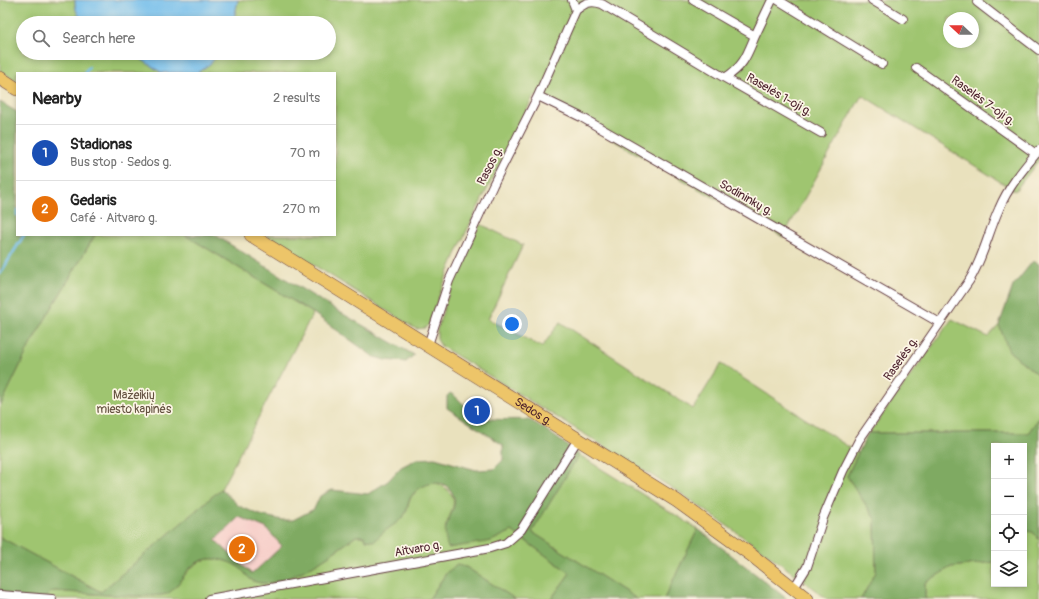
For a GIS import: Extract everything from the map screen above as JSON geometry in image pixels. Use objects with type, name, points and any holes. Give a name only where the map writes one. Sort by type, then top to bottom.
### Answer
[{"type":"main road","points":[[0,78],[16,88]]},
{"type":"main road","name":"Sedos g.","points":[[253,236],[578,439],[711,524],[807,599]]},
{"type":"street","points":[[572,0],[576,10]]},
{"type":"street","name":"Rasos g.","points":[[428,345],[449,281],[493,185],[538,96],[576,10],[582,0]]},
{"type":"street","points":[[692,0],[755,36]]},
{"type":"street","points":[[725,78],[738,70],[744,62],[772,0]]},
{"type":"street","points":[[778,0],[882,64]]},
{"type":"street","points":[[872,0],[903,19]]},
{"type":"street","name":"Raselės 1-oji g.","points":[[576,10],[587,2],[594,1],[602,4],[725,78],[821,133]]},
{"type":"street","points":[[977,2],[1039,50]]},
{"type":"street","name":"Raselės 7-oji g.","points":[[916,68],[1037,152]]},
{"type":"street","name":"Sodininkų g.","points":[[538,96],[581,117],[940,324]]},
{"type":"street","name":"Raselės g.","points":[[794,588],[807,567],[823,518],[843,470],[859,440],[975,272],[999,209],[1010,189],[1037,152]]},
{"type":"street","name":"Aitvaro g.","points":[[209,599],[490,548],[506,543],[522,530],[578,439]]},
{"type":"street","points":[[0,595],[52,599]]},
{"type":"shaded area","points":[[239,517],[266,528],[282,547],[252,574],[215,540]]},
{"type":"green space","points":[[0,0],[75,0],[76,8],[80,16],[16,16],[16,60],[142,60],[160,72],[16,72],[16,80],[0,71]]},
{"type":"green space","points":[[238,0],[1039,0],[1039,160],[1015,191],[862,95],[783,237],[534,95],[464,236],[451,265],[429,324],[425,328],[416,329],[268,236],[336,236],[336,72],[198,72],[213,60],[336,60],[336,16],[235,16]]},
{"type":"green space","points":[[0,102],[16,111],[16,236],[94,236],[30,345],[0,407]]},
{"type":"green space","points":[[480,224],[523,245],[488,319],[542,347],[560,322],[693,409],[721,364],[858,453],[847,476],[875,519],[876,572],[861,599],[827,599],[773,558],[682,494],[441,346],[437,339],[437,330],[451,286]]},
{"type":"green space","name":"Mažeikių miesto kapinės","points":[[94,236],[187,236],[313,313],[221,489],[101,592],[0,537],[0,407],[30,345]]},
{"type":"green space","points":[[187,236],[217,236],[331,307],[414,355],[406,362],[385,360],[374,357],[313,313]]},
{"type":"green space","points":[[1033,261],[1039,264],[1039,376],[1009,351],[999,325],[1013,286]]},
{"type":"green space","points":[[952,319],[988,337],[999,325],[1009,351],[1039,376],[1039,418],[1028,433],[869,433]]},
{"type":"green space","points":[[450,393],[475,414],[485,418],[528,420],[553,435],[579,455],[532,532],[637,599],[551,599],[570,573],[512,531],[491,541],[448,548],[445,530],[453,509],[454,498],[451,491],[446,486],[434,483],[415,492],[410,499],[406,513],[403,517],[382,533],[375,541],[366,540],[364,536],[356,536],[335,552],[305,570],[274,582],[261,583],[250,579],[234,564],[219,559],[208,559],[200,561],[189,569],[173,590],[167,594],[129,596],[55,591],[50,592],[46,599],[0,599],[0,537],[101,592],[221,489],[239,506],[260,515],[282,520],[293,520],[314,509],[320,496],[332,490],[368,494],[388,481],[401,467],[417,459],[435,458],[476,470],[494,469],[503,460],[503,445],[447,408],[447,396]],"holes":[[[239,517],[266,528],[282,546],[252,574],[215,540]]]},
{"type":"green space","points":[[1039,418],[1039,540],[1033,532],[1027,531],[1027,443],[991,443],[991,562],[951,567],[925,583],[925,597],[927,599],[861,599],[876,572],[875,519],[847,476],[868,433],[1028,433]]},
{"type":"green space","points":[[579,455],[698,529],[664,599],[637,599],[532,532]]},
{"type":"green space","points":[[435,482],[449,491],[454,501],[445,528],[491,541],[512,531],[570,573],[551,599],[515,599],[466,567],[447,572],[429,599],[46,599],[50,592],[55,591],[130,596],[167,594],[190,569],[201,561],[208,559],[219,559],[234,564],[250,579],[261,583],[274,582],[305,570],[335,552],[356,536],[364,536],[375,541],[383,531],[404,516],[411,497],[422,485]]},
{"type":"green space","points":[[698,529],[777,591],[787,599],[664,599]]},
{"type":"green space","points":[[1027,530],[1033,532],[1039,540],[1039,599],[925,598],[925,583],[951,567],[991,562],[991,587],[1027,587]]},
{"type":"green space","points":[[457,565],[466,567],[515,599],[429,599],[447,572]]},
{"type":"water","points":[[75,0],[238,0],[235,16],[80,16],[76,8]]},
{"type":"water","points":[[142,60],[213,60],[198,72],[160,72]]},
{"type":"waterway","points":[[86,72],[89,67]]},
{"type":"waterway","points":[[0,274],[23,236]]},
{"type":"place","name":"Stadionas","points":[[477,411]]},
{"type":"place","name":"Gedaris","points":[[242,549]]}]
